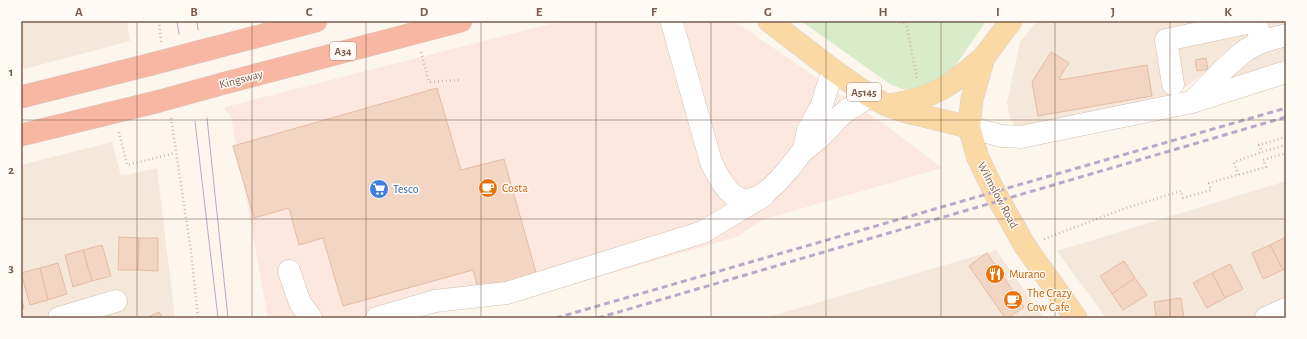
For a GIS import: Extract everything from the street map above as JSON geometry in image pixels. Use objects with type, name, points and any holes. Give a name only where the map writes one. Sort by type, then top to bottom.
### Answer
[{"type":"highway","points":[[21,97],[316,21]]},
{"type":"highway","name":"Kingsway","points":[[21,135],[163,108],[225,84],[461,21]]},
{"type":"main road","name":"Wilmslow Road","points":[[878,101],[909,102],[929,96],[954,83],[984,57],[1011,21]]},
{"type":"main road","name":"A5145","points":[[772,22],[833,70],[878,101],[903,111],[969,127]]},
{"type":"main road","name":"Wilmslow Road","points":[[984,57],[972,99],[969,127],[978,158],[994,191],[1025,246],[1072,317]]},
{"type":"street","points":[[1173,84],[1166,40],[1256,21],[1261,42]]},
{"type":"street","points":[[672,22],[711,162],[719,179],[727,189],[739,198],[746,200],[763,196]]},
{"type":"street","points":[[1192,102],[1227,66],[1246,50],[1261,42],[1286,35]]},
{"type":"street","points":[[804,150],[808,130],[821,107],[833,70]]},
{"type":"street","points":[[969,127],[1001,136],[1021,137],[1192,102],[1286,72]]},
{"type":"street","points":[[377,318],[435,302],[507,293],[689,236],[719,224],[763,196],[784,175],[804,150],[846,111],[878,101]]},
{"type":"street","points":[[289,271],[300,303],[311,318]]},
{"type":"street","points":[[59,318],[116,301]]},
{"type":"street","points":[[1266,318],[1286,308]]},
{"type":"path","points":[[159,21],[162,44]]},
{"type":"path","points":[[895,21],[911,21]]},
{"type":"path","points":[[906,22],[918,85]]},
{"type":"path","points":[[422,56],[429,82],[460,80]]},
{"type":"path","points":[[163,108],[175,153],[191,251],[198,318]]},
{"type":"path","points":[[118,127],[127,165],[175,153]]},
{"type":"path","points":[[1262,152],[1260,144],[1286,137]]},
{"type":"path","points":[[1238,175],[1234,162],[1286,145]]},
{"type":"path","points":[[1025,246],[1123,209],[1181,191],[1184,198],[1211,190],[1209,183],[1266,167],[1264,160],[1286,153]]},
{"type":"shaded area","points":[[21,21],[127,21],[130,41],[21,70]]},
{"type":"shaded area","points":[[562,21],[734,21],[891,129],[942,168],[762,220],[737,237],[508,303],[463,304],[416,318],[268,318],[231,116],[225,110],[225,107]]},
{"type":"shaded area","points":[[1037,21],[1286,21],[1286,62],[1224,81],[1219,62],[1179,92],[1171,96],[1019,132],[1010,119],[1007,103],[1020,42]]},
{"type":"shaded area","points":[[112,142],[121,176],[157,168],[175,318],[21,318],[21,165]]},
{"type":"shaded area","points":[[1286,181],[1286,318],[1106,318],[1057,251]]},
{"type":"shaded area","points":[[996,250],[1044,318],[765,318]]},
{"type":"green space","points":[[801,21],[986,21],[947,78],[911,90],[902,89],[890,84]]},
{"type":"building","points":[[1051,52],[1069,63],[1060,77],[1060,80],[1147,65],[1152,96],[1038,116],[1032,82]]},
{"type":"building","points":[[1206,58],[1208,69],[1197,71],[1195,60]]},
{"type":"building","name":"Tesco","points":[[437,88],[461,170],[504,159],[537,276],[479,292],[473,270],[343,306],[323,238],[299,245],[289,208],[254,218],[233,146]]},
{"type":"building","points":[[119,237],[139,238],[138,270],[118,270]]},
{"type":"building","points":[[1286,237],[1286,269],[1283,270],[1270,245]]},
{"type":"building","points":[[139,238],[158,238],[158,271],[138,270]]},
{"type":"building","points":[[102,245],[111,276],[92,281],[83,250]]},
{"type":"building","points":[[1270,245],[1283,270],[1263,279],[1252,253]]},
{"type":"building","points":[[83,250],[92,281],[73,287],[65,255]]},
{"type":"building","points":[[987,253],[1024,307],[1008,318],[1005,318],[969,266]]},
{"type":"building","points":[[1124,261],[1135,278],[1112,294],[1100,276]]},
{"type":"building","points":[[58,263],[67,294],[48,300],[40,268]]},
{"type":"building","points":[[1230,264],[1243,289],[1225,298],[1212,273]]},
{"type":"building","points":[[40,268],[48,300],[30,305],[21,273]]},
{"type":"building","points":[[1212,273],[1225,298],[1207,308],[1193,283]]},
{"type":"building","points":[[1135,278],[1147,295],[1123,310],[1112,294]]},
{"type":"building","points":[[21,297],[24,308],[21,309]]},
{"type":"building","points":[[1181,298],[1184,318],[1156,318],[1154,302]]},
{"type":"building","points":[[159,312],[162,318],[146,318]]},
{"type":"tram line","points":[[177,21],[179,34]]},
{"type":"tram line","points":[[197,21],[198,30]]},
{"type":"tram line","points":[[207,118],[228,318]]},
{"type":"tram line","points":[[195,121],[218,318]]},
{"type":"railway","points":[[556,318],[1286,108]]},
{"type":"railway","points":[[598,318],[1286,117]]},
{"type":"place","name":"Costa","points":[[488,188]]},
{"type":"place","name":"Tesco","points":[[379,189]]},
{"type":"place","name":"Murano","points":[[995,274]]},
{"type":"place","name":"The Crazy Cow Cafe","points":[[1013,300]]}]
